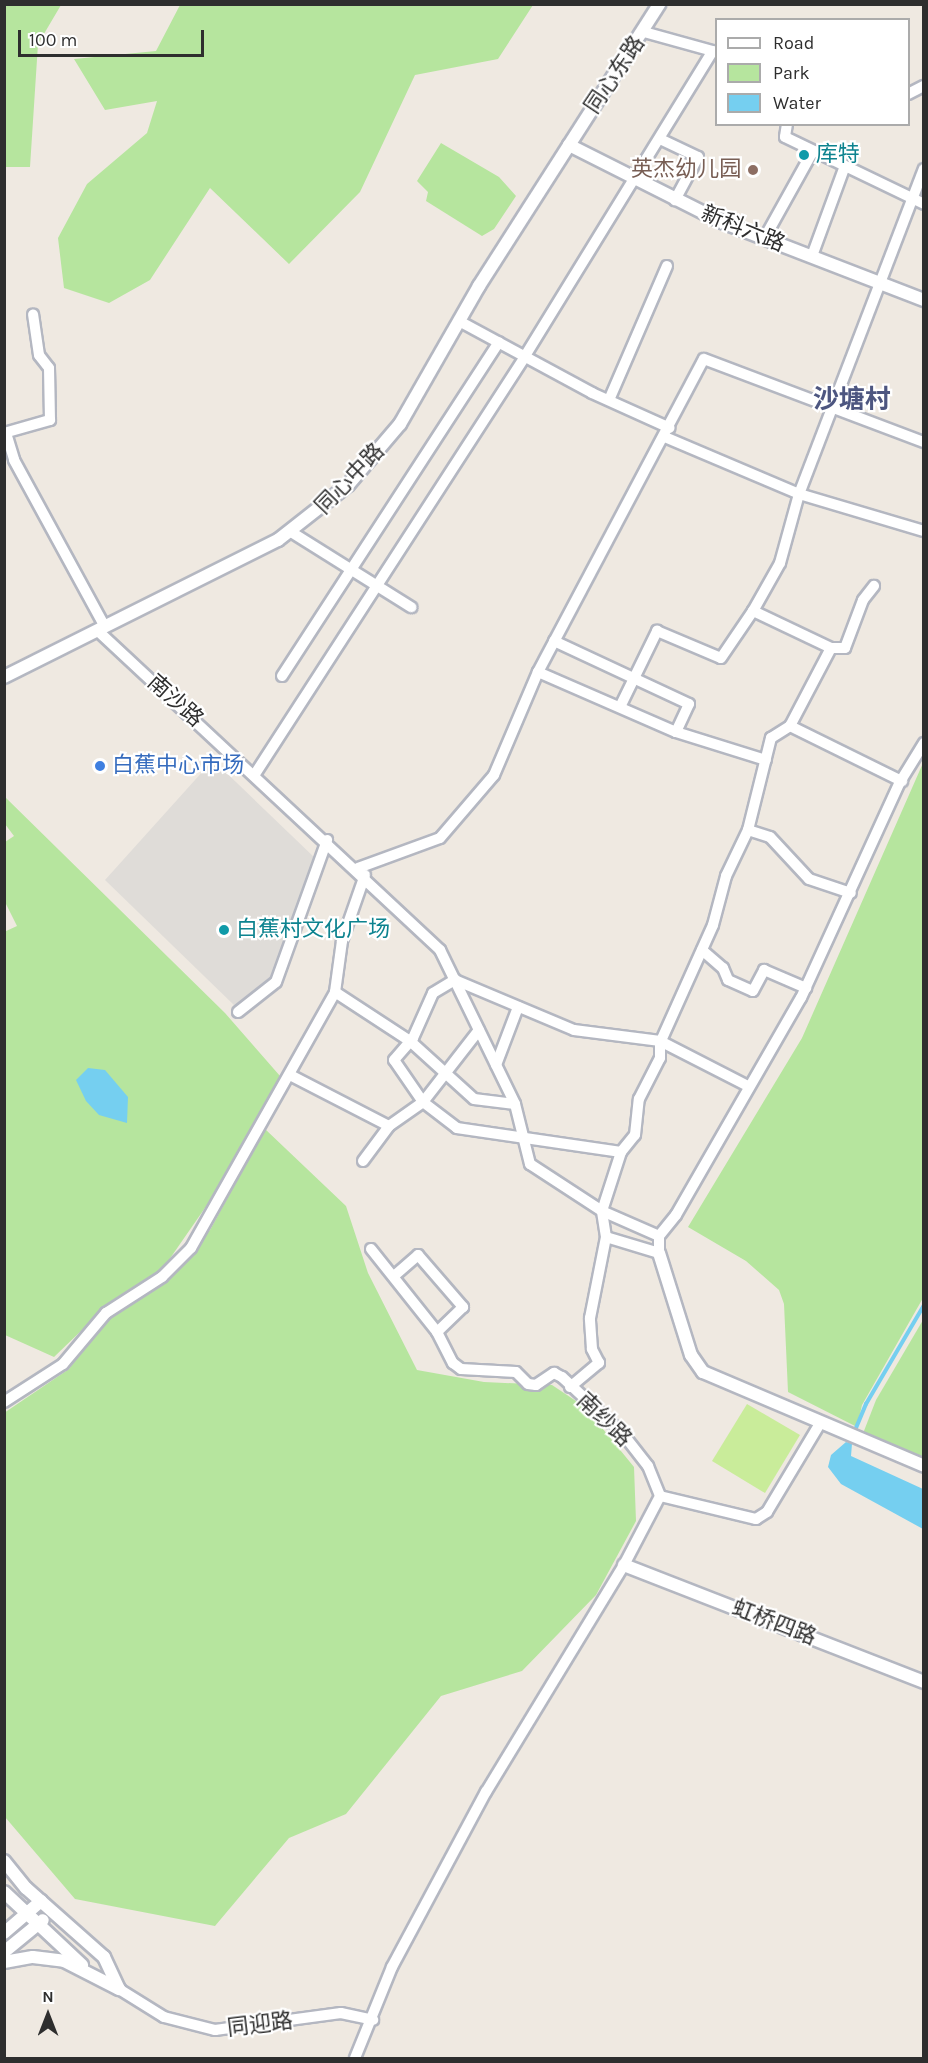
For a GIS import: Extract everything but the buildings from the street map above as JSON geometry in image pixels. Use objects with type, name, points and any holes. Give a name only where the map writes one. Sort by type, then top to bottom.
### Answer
[{"type":"street","name":"同心东路","points":[[569,145],[644,32],[659,4]]},
{"type":"street","points":[[255,774],[525,356],[715,52],[644,32]]},
{"type":"street","points":[[910,93],[924,86]]},
{"type":"street","points":[[787,126],[785,137],[919,202]]},
{"type":"street","points":[[660,139],[698,157],[675,200]]},
{"type":"street","name":"新科六路","points":[[569,145],[634,181],[764,239],[924,300]]},
{"type":"street","name":"同心中路","points":[[4,676],[102,629],[291,532],[330,502],[376,455],[569,145]]},
{"type":"street","points":[[764,239],[813,151]]},
{"type":"street","points":[[812,256],[845,166]]},
{"type":"street","points":[[620,707],[657,631],[721,658],[753,611],[780,563],[799,494],[879,281],[919,202],[924,169]]},
{"type":"street","points":[[609,400],[667,266]]},
{"type":"street","points":[[5,433],[50,420],[48,368],[39,355],[33,314]]},
{"type":"street","points":[[459,321],[668,432],[799,494],[924,531]]},
{"type":"street","points":[[282,676],[499,342]]},
{"type":"street","points":[[4,1402],[63,1364],[124,1299],[178,1264],[290,1075],[334,992],[342,941],[361,872],[440,838],[470,808],[494,775],[538,672],[668,432],[704,359],[831,410],[924,442]]},
{"type":"street","name":"南沙路","points":[[5,433],[14,460],[102,629],[361,872],[440,950],[515,1104],[530,1164],[602,1211],[659,1236]]},
{"type":"street","points":[[291,532],[411,607]]},
{"type":"street","points":[[753,611],[831,648],[844,648],[863,600],[874,586]]},
{"type":"street","points":[[554,641],[689,704],[676,732]]},
{"type":"street","points":[[602,1211],[621,1152],[635,1135],[639,1099],[660,1058],[660,1041],[702,950],[726,876],[748,830],[771,738],[790,726],[831,648]]},
{"type":"street","points":[[538,672],[676,732],[765,760]]},
{"type":"street","points":[[790,726],[902,781]]},
{"type":"street","points":[[924,743],[902,781],[806,988],[748,1086],[693,1188],[659,1236],[658,1253],[698,1367],[819,1425],[924,1466]]},
{"type":"street","points":[[748,830],[770,837],[809,879],[851,893]]},
{"type":"street","points":[[238,1012],[276,982],[327,840]]},
{"type":"street","points":[[702,950],[723,968],[728,980],[753,991],[764,970],[806,988]]},
{"type":"street","points":[[621,1152],[457,1128],[423,1102],[394,1059],[410,1041],[433,993],[455,980],[573,1030],[660,1041],[748,1086]]},
{"type":"street","points":[[334,992],[410,1041],[474,1099],[515,1104]]},
{"type":"street","points":[[496,1065],[518,1007]]},
{"type":"street","points":[[363,1161],[389,1126],[423,1102],[479,1030]]},
{"type":"street","points":[[290,1075],[389,1126]]},
{"type":"street","name":"南纱路","points":[[602,1211],[606,1237],[590,1318],[592,1349],[599,1363],[570,1387],[623,1434],[648,1466],[660,1497]]},
{"type":"street","points":[[606,1237],[658,1253]]},
{"type":"street","points":[[371,1249],[437,1332],[461,1369],[516,1372],[528,1384],[536,1385],[554,1373],[570,1387]]},
{"type":"street","points":[[394,1276],[418,1255],[463,1307],[437,1332]]},
{"type":"street","points":[[355,2058],[373,2020],[393,1967],[486,1792],[624,1565],[660,1497],[756,1519],[767,1512],[819,1425]]},
{"type":"street","name":"虹桥四路","points":[[624,1565],[924,1682]]},
{"type":"street","points":[[4,1860],[52,1912],[104,1957],[119,1989]]},
{"type":"street","points":[[4,1892],[90,1973]]},
{"type":"street","points":[[4,1933],[41,1901]]},
{"type":"street","points":[[4,1952],[52,1912]]},
{"type":"street","points":[[4,1962],[48,1958],[90,1973],[119,1989]]},
{"type":"street","name":"同迎路","points":[[119,1989],[164,2017],[214,2030],[252,2029],[340,2013],[373,2020]]},
{"type":"green space","points":[[4,5],[61,5],[38,44],[30,167],[5,167]]},
{"type":"green space","points":[[180,5],[533,5],[498,59],[415,75],[360,192],[289,264],[210,188],[150,280],[109,303],[64,288],[58,238],[87,184],[147,133],[157,101],[105,110],[74,59],[156,51]]},
{"type":"green space","points":[[441,143],[499,177],[516,196],[494,229],[482,236],[426,201],[428,192],[417,181]]},
{"type":"green space","points":[[923,763],[923,1298],[862,1405],[857,1427],[788,1392],[784,1304],[779,1290],[746,1261],[688,1227],[802,1038]]},
{"type":"green space","points":[[4,796],[225,1013],[280,1076],[225,1179],[162,1270],[112,1301],[54,1357],[5,1335],[4,932],[17,926],[5,902],[5,842],[14,836],[5,824]]},
{"type":"green space","points":[[265,1129],[346,1206],[368,1273],[417,1370],[484,1382],[552,1385],[585,1407],[634,1467],[636,1521],[596,1595],[522,1671],[441,1696],[346,1814],[289,1838],[215,1926],[75,1899],[5,1817],[4,1413],[69,1369],[100,1326],[139,1292],[159,1286],[210,1230]]},
{"type":"green space","points":[[923,1320],[923,1456],[914,1457],[862,1436],[876,1400]]},
{"type":"green space","points":[[747,1404],[800,1435],[765,1493],[712,1461]]},
{"type":"shaded area","name":"白蕉村文化广场","points":[[213,760],[316,859],[274,979],[237,1008],[105,880]]},
{"type":"water","points":[[88,1068],[105,1070],[128,1097],[127,1123],[99,1115],[86,1101],[76,1080]]},
{"type":"water","points":[[846,1442],[852,1444],[851,1456],[923,1489],[923,1529],[841,1484],[828,1467],[831,1455]]},
{"type":"waterway","points":[[848,1447],[866,1404],[924,1305]]},
{"type":"place","name":"库特","points":[[804,155]]},
{"type":"place","name":"英杰幼儿园","points":[[753,170]]},
{"type":"place","name":"白蕉中心市场","points":[[100,766]]},
{"type":"place","name":"白蕉村文化广场","points":[[224,930]]},
{"type":"district","name":"沙塘村","points":[[852,400]]}]
